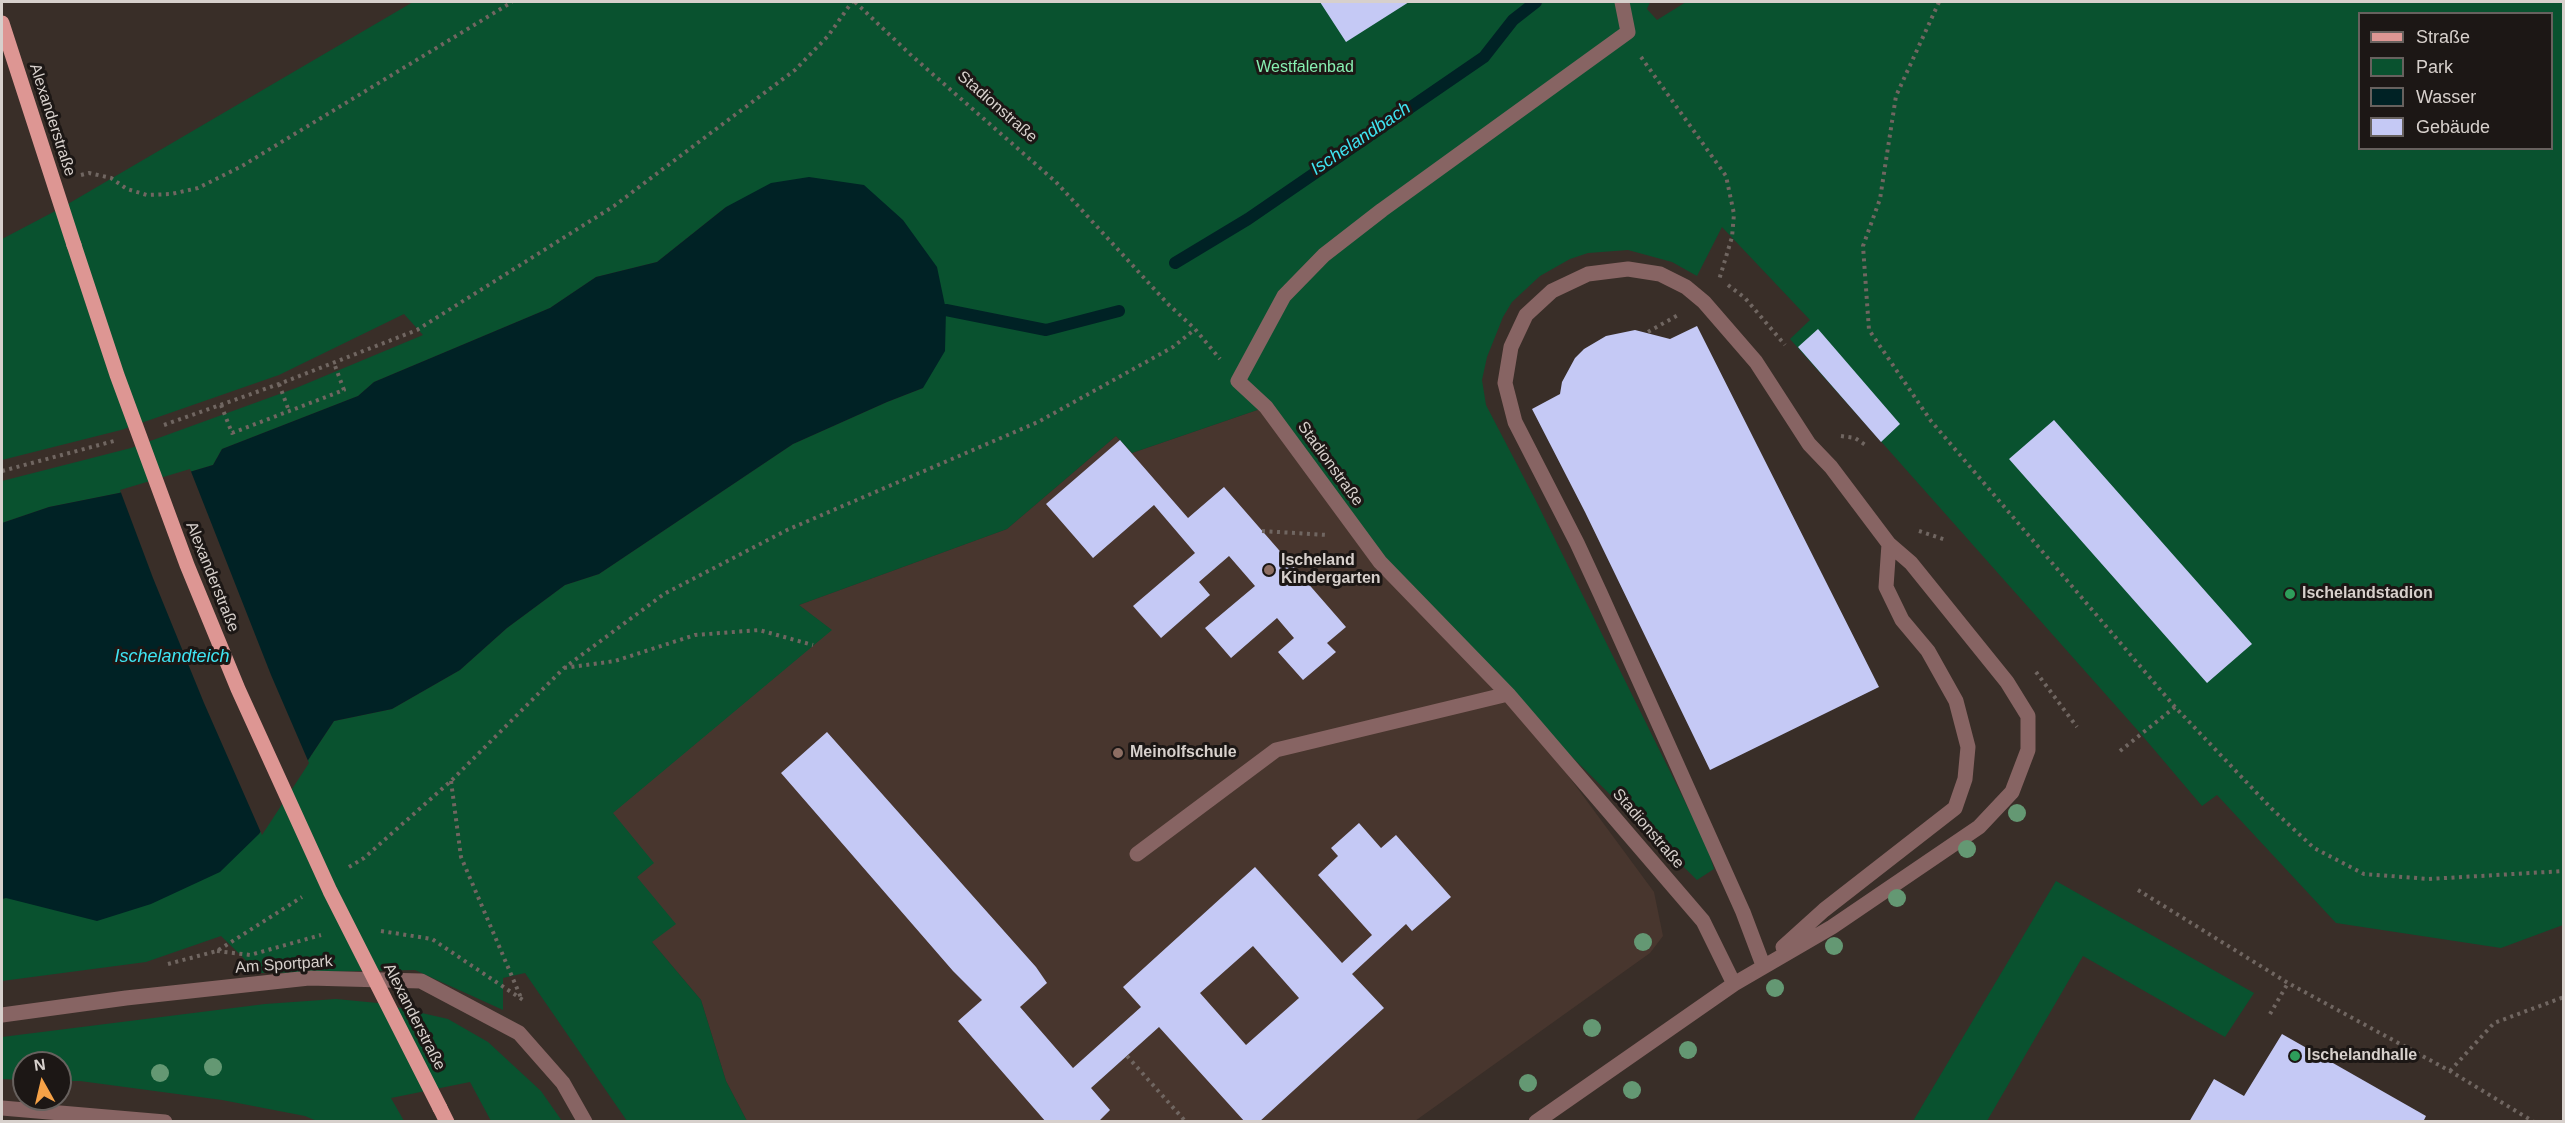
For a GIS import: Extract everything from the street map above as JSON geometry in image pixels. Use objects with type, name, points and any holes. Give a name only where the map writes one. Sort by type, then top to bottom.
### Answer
[{"type":"main road","name":"Alexanderstraße","points":[[2,23],[117,375],[163,500],[238,689],[330,891],[443,1115]]},
{"type":"street","points":[[1238,381],[1284,296],[1324,255],[1628,32],[1622,2]]},
{"type":"street","points":[[1536,1122],[1734,984],[1763,965],[1832,927],[1979,827],[2012,792],[2028,750],[2028,716],[2007,682],[1911,563],[1889,544],[1831,467],[1809,444],[1756,362],[1704,302],[1686,287],[1660,274],[1628,269],[1588,273],[1552,291],[1526,315],[1511,347],[1505,383],[1515,422],[1592,574],[1738,901],[1763,965]]},
{"type":"street","name":"Stadionstraße","points":[[1238,381],[1266,407],[1380,561],[1508,694],[1703,921],[1734,984]]},
{"type":"street","points":[[1763,965],[1824,910],[1955,808],[1965,779],[1968,747],[1956,701],[1928,651],[1902,620],[1886,587],[1889,544]]},
{"type":"street","points":[[1137,854],[1276,750],[1508,694]]},
{"type":"street","name":"Am Sportpark","points":[[2,1015],[126,998],[309,978],[421,981],[519,1033],[562,1083],[585,1122]]},
{"type":"street","points":[[2,1108],[165,1122]]},
{"type":"path","points":[[78,177],[89,173],[111,178],[127,189],[147,195],[171,194],[198,188],[242,166],[512,2]]},
{"type":"path","points":[[157,427],[279,384],[417,330],[614,206],[795,70],[828,36],[854,2]]},
{"type":"path","name":"Stadionstraße","points":[[854,2],[912,57],[1056,182],[1168,304],[1195,329],[1238,381]]},
{"type":"path","points":[[1939,2],[1896,96],[1880,199],[1863,246],[1869,330],[1930,421],[2175,707],[2272,809],[2314,848],[2364,874],[2429,879],[2564,871]]},
{"type":"path","points":[[1628,32],[1633,46],[1726,176],[1734,214],[1731,237],[1720,278],[1704,302]]},
{"type":"path","points":[[1720,278],[1745,298],[1785,345]]},
{"type":"path","points":[[345,870],[364,858],[451,781],[564,668],[664,594],[788,530],[1038,422],[1173,347],[1195,329]]},
{"type":"path","points":[[221,405],[232,433],[344,390],[334,363]]},
{"type":"path","points":[[279,384],[289,411]]},
{"type":"path","points":[[1839,436],[1855,438],[1868,446]]},
{"type":"path","points":[[2,471],[126,438]]},
{"type":"path","points":[[1262,531],[1328,536],[1348,518]]},
{"type":"path","points":[[1920,531],[1946,540]]},
{"type":"path","points":[[564,668],[615,661],[694,635],[759,630],[813,645]]},
{"type":"path","points":[[2120,751],[2175,707]]},
{"type":"path","points":[[451,781],[460,857],[523,1000],[519,1033]]},
{"type":"path","points":[[2138,890],[2288,983],[2450,1071],[2534,1122]]},
{"type":"path","points":[[166,964],[217,951],[305,895]]},
{"type":"path","points":[[2270,1014],[2288,983]]},
{"type":"path","points":[[2450,1071],[2494,1023],[2564,997]]},
{"type":"path","points":[[1127,1056],[1186,1122]]},
{"type":"shaded area","name":"Meinolfschule","points":[[1266,407],[1508,694],[1654,892],[1663,936],[1650,953],[1415,1121],[747,1121],[726,1081],[701,1000],[652,942],[637,877],[653,863],[612,813],[831,630],[799,605],[1007,529],[1116,436],[1132,453]]},
{"type":"green space","name":"Westfalenbad","points":[[413,2],[1650,2],[1647,9],[1657,20],[1686,2],[2563,2],[2563,925],[2501,948],[2336,923],[2217,795],[2202,806],[2140,733],[1790,339],[1810,320],[1722,227],[1697,276],[1672,262],[1628,250],[1588,253],[1570,259],[1540,276],[1512,302],[1503,317],[1487,357],[1482,380],[1486,405],[1707,846],[1714,869],[1697,880],[1508,694],[1380,562],[1266,407],[1132,453],[1116,436],[1007,529],[799,605],[832,630],[613,813],[654,863],[637,877],[676,924],[652,942],[701,1000],[726,1081],[747,1121],[627,1121],[525,973],[503,978],[503,1010],[415,970],[259,973],[221,936],[146,962],[2,981],[2,899],[259,834],[334,721],[392,709],[460,670],[507,628],[565,585],[599,574],[793,444],[923,388],[726,207],[657,262],[596,277],[550,308],[374,382],[358,396],[222,449],[213,465],[119,493],[49,507],[2,523],[2,481],[131,448],[296,388],[423,335],[404,314],[279,375],[121,430],[2,460],[2,239],[61,208]]},
{"type":"green space","points":[[2056,881],[2254,993],[2225,1037],[2083,956],[1987,1121],[1913,1121]]},
{"type":"green space","points":[[336,999],[378,1003],[448,1019],[488,1042],[541,1091],[562,1121],[491,1121],[470,1082],[391,1098],[404,1121],[319,1122],[305,1116],[222,1100],[72,1081],[72,1051],[12,1051],[12,1079],[2,1079],[2,1037],[265,1004]]},
{"type":"water","name":"Ischelandteich","points":[[809,177],[864,185],[903,220],[937,267],[946,310],[945,351],[923,388],[793,444],[599,574],[565,585],[507,628],[460,670],[392,709],[334,721],[259,834],[220,872],[151,904],[97,921],[6,898],[2,899],[2,523],[49,507],[119,493],[213,465],[222,449],[358,396],[374,382],[550,308],[596,277],[657,262],[726,207],[771,183]]},
{"type":"pier","points":[[190,469],[271,675],[309,763],[262,835],[204,703],[120,490]]},
{"type":"building","points":[[1320,2],[1409,2],[1346,42]]},
{"type":"building","points":[[1697,326],[1879,687],[1710,770],[1585,512],[1532,409],[1560,394],[1562,382],[1575,358],[1584,349],[1606,336],[1635,330],[1670,339]]},
{"type":"building","points":[[1818,329],[1900,424],[1881,442],[1798,347]]},
{"type":"building","points":[[2054,420],[2252,644],[2207,683],[2009,459]]},
{"type":"building","name":"Ischeland Kindergarten","points":[[1120,440],[1188,518],[1224,487],[1346,627],[1327,643],[1336,652],[1303,680],[1278,652],[1294,638],[1277,618],[1231,658],[1205,628],[1255,586],[1229,556],[1199,582],[1210,595],[1161,638],[1133,606],[1195,553],[1154,505],[1093,558],[1046,504]]},
{"type":"building","points":[[827,732],[1036,967],[1047,983],[1020,1007],[1073,1068],[1141,1007],[1123,987],[1255,867],[1342,963],[1372,935],[1318,875],[1338,856],[1331,848],[1359,823],[1381,848],[1396,835],[1451,897],[1412,931],[1406,924],[1352,974],[1384,1008],[1259,1122],[1245,1122],[1159,1027],[1091,1088],[1110,1110],[1098,1122],[1046,1122],[958,1021],[982,1000],[953,971],[781,773]],"holes":[[[1253,946],[1299,998],[1246,1045],[1200,993]]]},
{"type":"building","name":"Ischelandhalle","points":[[2282,1034],[2426,1116],[2423,1122],[2189,1122],[2214,1079],[2244,1096]]},
{"type":"waterway","name":"Ischelandbach","points":[[1175,263],[1248,219],[1484,57],[1513,20],[1536,2]]},
{"type":"waterway","name":"Ischelandbach","points":[[946,310],[1046,330],[1119,311]]},
{"type":"place","name":"Ischeland Kindergarten","points":[[1269,570]]},
{"type":"place","name":"Ischelandstadion","points":[[2290,594]]},
{"type":"place","name":"Meinolfschule","points":[[1118,753]]},
{"type":"place","name":"Ischelandhalle","points":[[2295,1056]]}]
